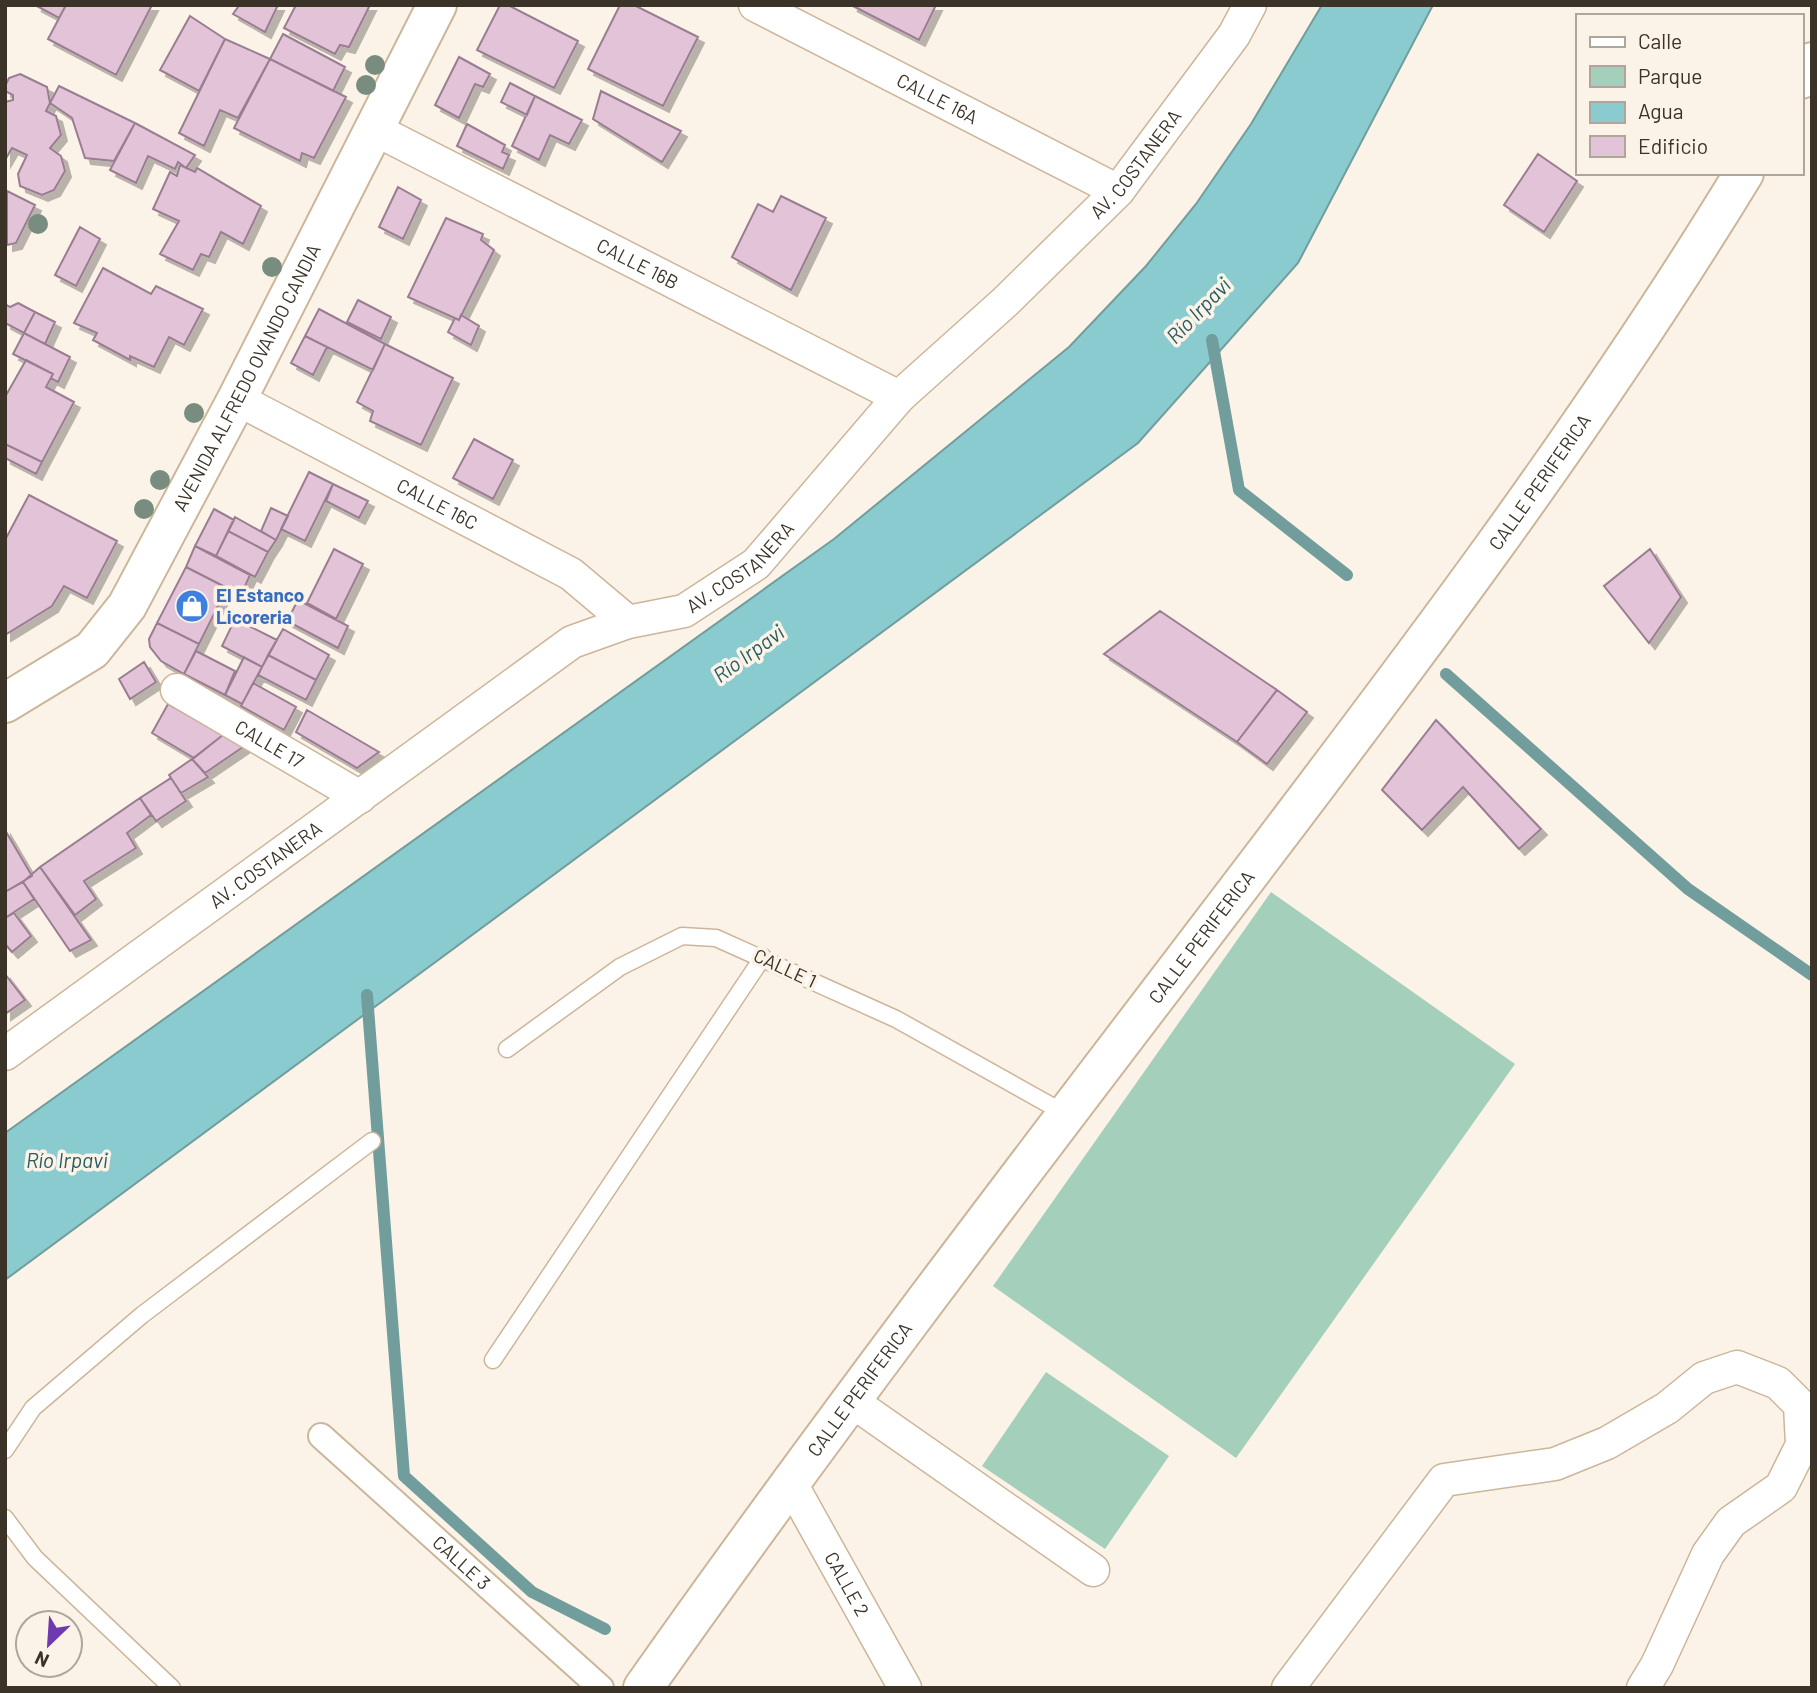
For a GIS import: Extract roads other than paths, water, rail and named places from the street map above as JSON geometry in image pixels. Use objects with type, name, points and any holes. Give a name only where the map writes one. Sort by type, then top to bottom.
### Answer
[{"type":"street","name":"AVENIDA ALFREDO OVANDO CANDIA","points":[[5,703],[74,662],[107,634],[127,606],[237,399],[437,5]]},
{"type":"street","name":"CALLE 16A","points":[[755,5],[1118,191]]},
{"type":"street","name":"AV. COSTANERA","points":[[5,1054],[572,642],[628,622],[684,611],[756,564],[899,397],[1005,302],[1118,191],[1234,35],[1251,5]]},
{"type":"street","name":"CALLE 16B","points":[[374,129],[899,397]]},
{"type":"street","name":"CALLE PERIFERICA","points":[[643,1688],[789,1480],[1340,755],[1562,455],[1743,175]]},
{"type":"street","name":"CALLE 16C","points":[[237,399],[571,574],[628,622]]},
{"type":"street","name":"CALLE 17","points":[[177,690],[360,797]]},
{"type":"street","points":[[1288,1688],[1444,1480],[1555,1464],[1607,1443],[1667,1408],[1704,1378],[1738,1367],[1778,1382],[1800,1405],[1802,1446],[1781,1488],[1731,1522],[1707,1554],[1657,1665],[1643,1688]]},
{"type":"street","points":[[850,1400],[1093,1570]]},
{"type":"street","name":"CALLE 3","points":[[321,1436],[601,1688]]},
{"type":"street","name":"CALLE 2","points":[[789,1480],[905,1688]]},
{"type":"lane","name":"CALLE 1","points":[[507,1049],[620,967],[682,936],[716,938],[896,1019],[1066,1114]]},
{"type":"lane","points":[[493,1360],[763,957]]},
{"type":"lane","points":[[5,1450],[33,1408],[142,1315],[372,1141]]},
{"type":"lane","points":[[5,1518],[35,1558],[172,1688]]},
{"type":"water","name":"Río Irpavi","points":[[1322,5],[1433,5],[1298,263],[1138,443],[5,1280],[5,1133],[834,539],[1069,347],[1146,266],[1196,204],[1251,124]]},
{"type":"waterway","points":[[1212,340],[1239,490],[1347,575]]},
{"type":"waterway","points":[[1446,674],[1688,889],[1812,975]]},
{"type":"waterway","points":[[367,995],[404,1476],[532,1592],[605,1629]]},
{"type":"place","name":"El Estanco Licoreria","points":[[192,606]]}]
